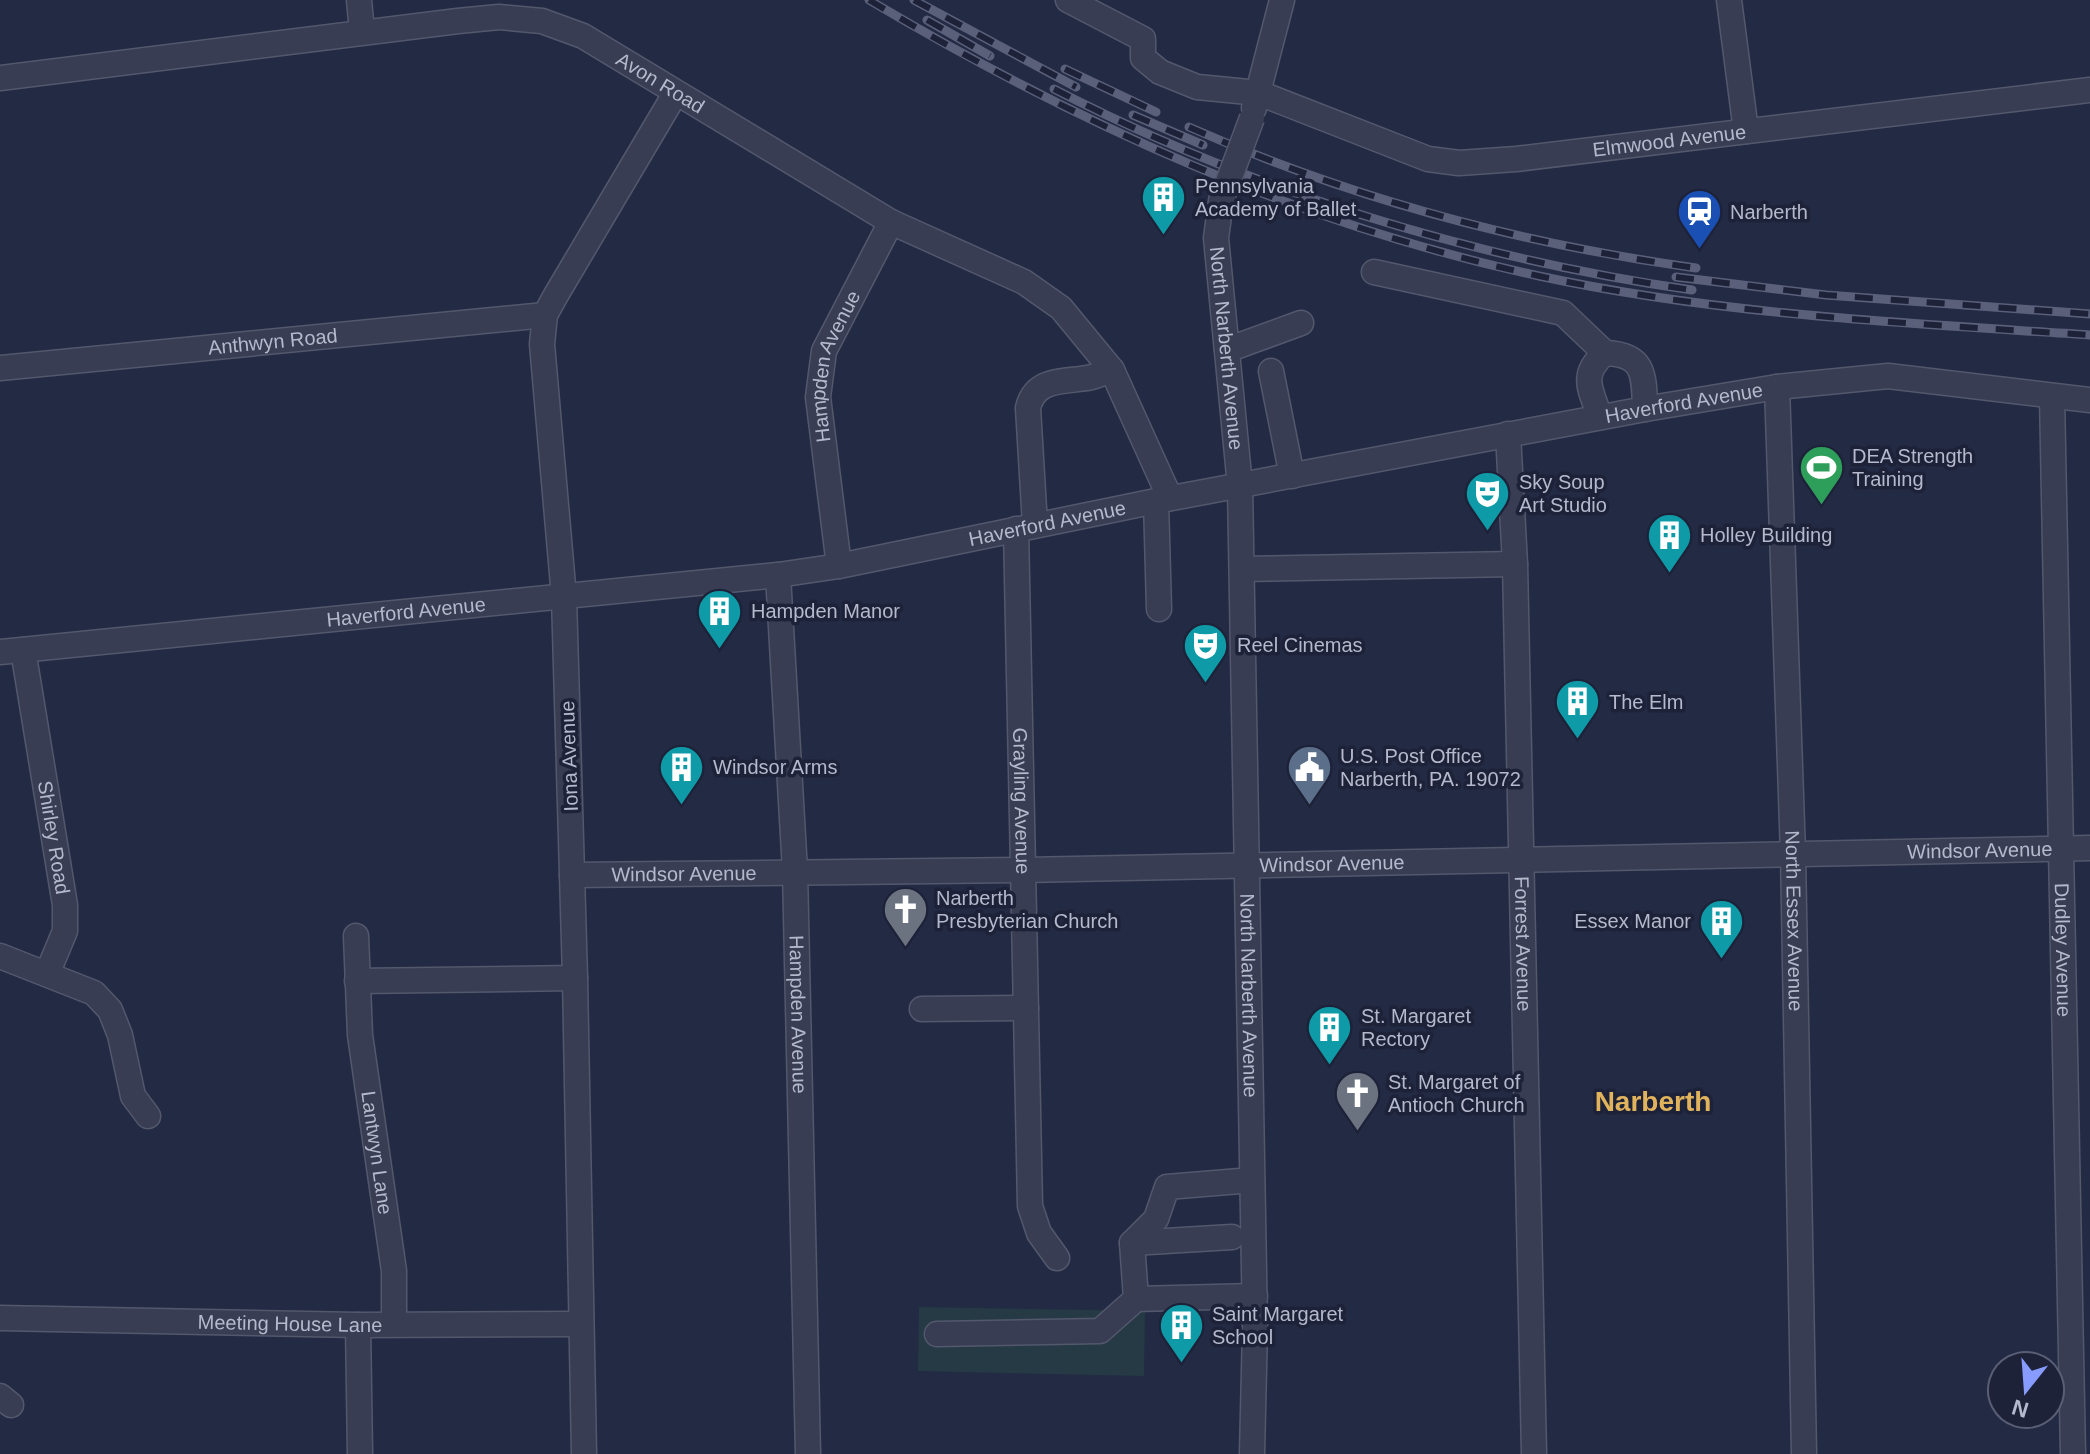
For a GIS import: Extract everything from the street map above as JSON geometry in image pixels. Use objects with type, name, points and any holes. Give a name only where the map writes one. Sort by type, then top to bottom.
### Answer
[{"type":"street","points":[[359,0],[362,32]]},
{"type":"street","name":"Elmwood Avenue","points":[[1068,0],[1143,39],[1143,58],[1160,72],[1197,87],[1259,93],[1428,159],[1459,163],[1516,159],[2090,90]]},
{"type":"street","name":"North Narberth Avenue","points":[[1252,1454],[1255,1296],[1240,486],[1216,238],[1221,201],[1252,118],[1282,0]]},
{"type":"street","points":[[1729,0],[1746,131]]},
{"type":"street","name":"Avon Road","points":[[0,78],[499,17],[542,21],[583,36],[891,222],[1024,282],[1061,308],[1112,370],[1163,500]]},
{"type":"street","name":"Iona Avenue","points":[[584,1454],[564,597],[542,344],[545,315],[675,94]]},
{"type":"street","name":"Hampden Avenue","points":[[839,566],[818,397],[824,351],[891,222]]},
{"type":"street","points":[[1374,272],[1563,313],[1605,353],[1622,354],[1636,362],[1644,376],[1645,409]]},
{"type":"street","name":"Anthwyn Road","points":[[0,368],[545,315]]},
{"type":"street","points":[[1227,350],[1301,323]]},
{"type":"street","points":[[1600,417],[1588,379],[1592,364],[1605,353]]},
{"type":"street","name":"Grayling Avenue","points":[[1057,1258],[1039,1233],[1030,1206],[1024,870],[1028,408],[1030,400],[1045,385],[1112,370]]},
{"type":"street","points":[[1271,371],[1292,476]]},
{"type":"street","name":"Haverford Avenue","points":[[11,651],[564,597],[839,566],[1508,434],[1777,387],[1888,376],[2090,400]]},
{"type":"street","name":"North Essex Avenue","points":[[1777,387],[1793,854],[1804,1454]]},
{"type":"street","name":"Dudley Avenue","points":[[2052,396],[2073,1454]]},
{"type":"street","name":"Forrest Avenue","points":[[1508,434],[1515,564],[1534,1454]]},
{"type":"street","points":[[1159,609],[1163,500]]},
{"type":"street","points":[[1242,569],[1515,564]]},
{"type":"street","name":"Hampden Avenue","points":[[778,575],[795,871],[808,1454]]},
{"type":"street","name":"Shirley Road","points":[[11,651],[65,905],[65,931],[47,974]]},
{"type":"street","name":"Windsor Avenue","points":[[572,875],[1024,870],[2090,848]]},
{"type":"street","name":"Lantwyn Lane","points":[[356,936],[360,1035],[394,1271],[394,1324]]},
{"type":"street","points":[[0,956],[94,993],[110,1010],[120,1035],[133,1096],[148,1116]]},
{"type":"street","points":[[357,981],[575,978]]},
{"type":"street","points":[[922,1009],[1026,1008]]},
{"type":"street","points":[[1136,1299],[1132,1243],[1156,1219],[1167,1187],[1252,1180]]},
{"type":"street","points":[[1132,1243],[1232,1237]]},
{"type":"street","points":[[937,1334],[1100,1331],[1136,1299],[1255,1296]]},
{"type":"street","name":"Meeting House Lane","points":[[0,1318],[358,1325],[581,1324]]},
{"type":"street","points":[[358,1325],[360,1454]]},
{"type":"shaded area","points":[[919,1307],[1145,1311],[1144,1376],[918,1371]]},
{"type":"railway","points":[[869,0],[948,46],[1110,129],[1277,199],[1362,229],[1450,254],[1607,289],[1744,309],[2090,335]]},
{"type":"railway","points":[[914,0],[1076,87]]},
{"type":"railway","points":[[927,20],[990,56]]},
{"type":"railway","points":[[1065,69],[1156,112]]},
{"type":"railway","points":[[1054,89],[1206,159],[1364,216],[1527,259],[1692,290]]},
{"type":"railway","points":[[1133,115],[1203,145]]},
{"type":"railway","points":[[1189,127],[1312,176],[1438,215],[1566,246],[1696,268]]},
{"type":"railway","points":[[1676,277],[1826,295],[2090,314]]},
{"type":"place","name":"Pennsylvania Academy of Ballet","points":[[1164,237]]},
{"type":"place","name":"Narberth","points":[[1699,251]]},
{"type":"place","name":"DEA Strength Training","points":[[1821,506]]},
{"type":"place","name":"Sky Soup Art Studio","points":[[1488,533]]},
{"type":"place","name":"Holley Building","points":[[1669,574]]},
{"type":"place","name":"Hampden Manor","points":[[720,650]]},
{"type":"place","name":"Reel Cinemas","points":[[1206,684]]},
{"type":"place","name":"The Elm","points":[[1578,741]]},
{"type":"place","name":"Windsor Arms","points":[[682,806]]},
{"type":"place","name":"U.S. Post Office Narberth, PA. 19072","points":[[1309,807]]},
{"type":"place","name":"Narberth Presbyterian Church","points":[[905,949]]},
{"type":"place","name":"Essex Manor","points":[[1722,960]]},
{"type":"place","name":"St. Margaret Rectory","points":[[1330,1066]]},
{"type":"place","name":"St. Margaret of Antioch Church","points":[[1357,1133]]},
{"type":"place","name":"Saint Margaret School","points":[[1181,1364]]},
{"type":"district","name":"Narberth","points":[[1653,1101]]}]
